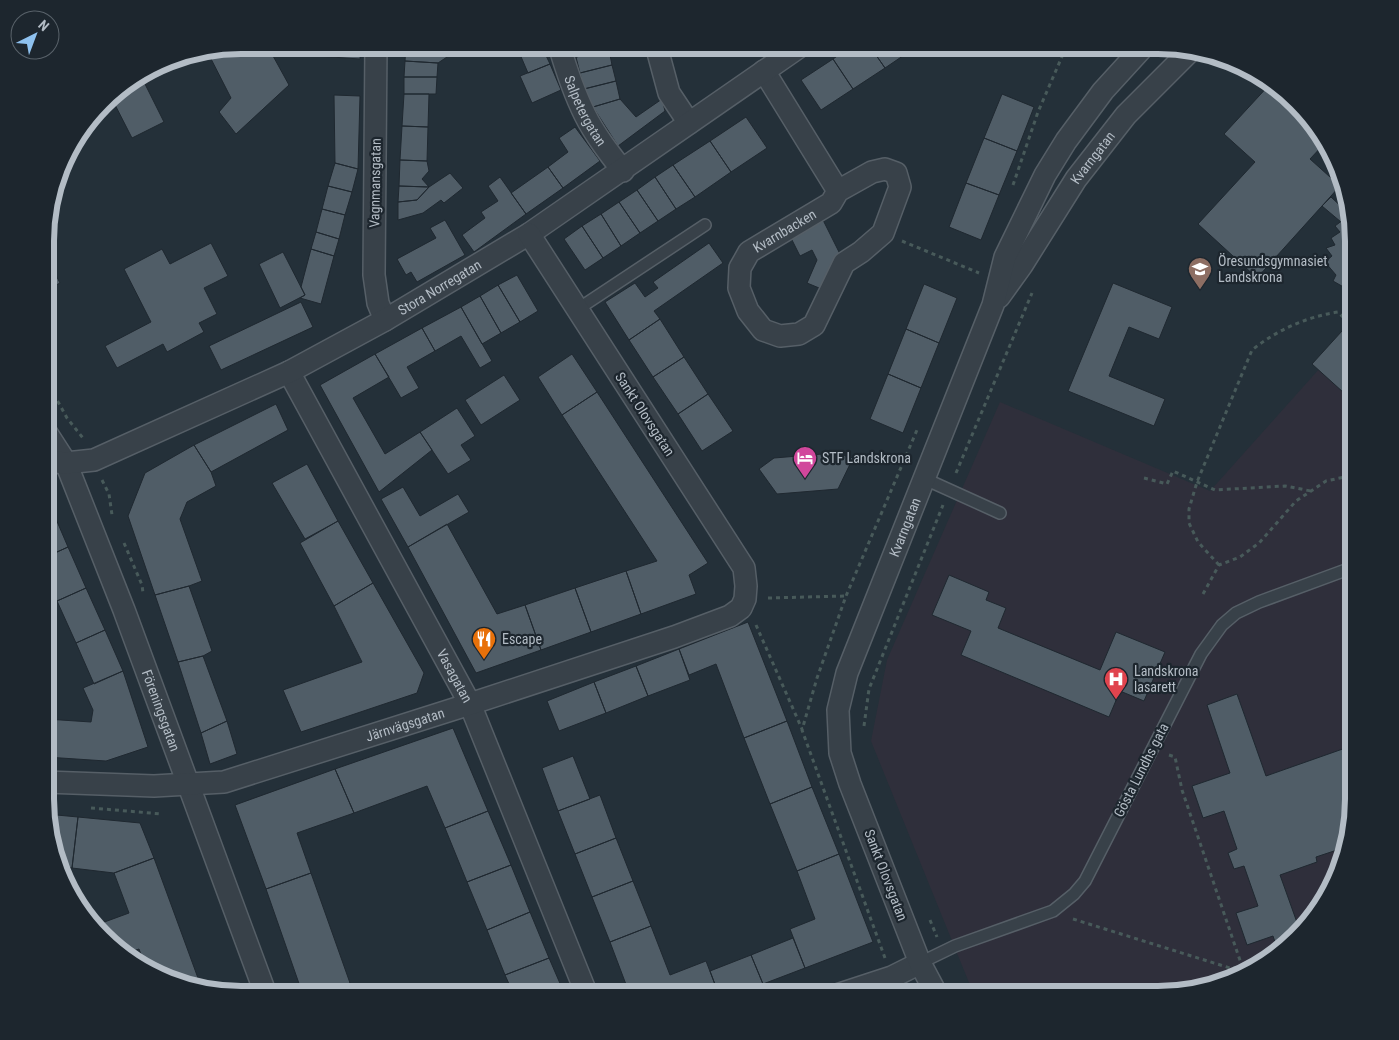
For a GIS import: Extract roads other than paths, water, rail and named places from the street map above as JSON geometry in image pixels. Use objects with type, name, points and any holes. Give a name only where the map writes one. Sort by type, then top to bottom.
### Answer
[{"type":"street","name":"Vagnmansgatan","points":[[376,54],[374,275],[378,303],[385,320]]},
{"type":"street","name":"Salpetergatan","points":[[562,54],[569,78],[586,116],[603,144],[623,170]]},
{"type":"street","points":[[658,54],[669,92],[689,123]]},
{"type":"street","name":"Stora Norregatan","points":[[56,462],[94,460],[289,372],[385,320],[530,234],[789,54]]},
{"type":"street","name":"Kvarngatan","points":[[840,753],[838,710],[847,672],[993,305],[1005,257],[1045,176],[1066,141],[1103,91],[1137,54]]},
{"type":"street","name":"Kvarngatan","points":[[993,305],[1022,266],[1076,179],[1126,115],[1186,55]]},
{"type":"street","points":[[764,72],[838,191]]},
{"type":"street","name":"Kvarnbacken","points":[[885,169],[896,173],[900,188],[883,233],[844,264],[814,325],[799,334],[780,336],[763,330],[748,311],[739,288],[740,268],[749,252],[831,203],[838,191],[872,172],[885,169]]},
{"type":"street","name":"Sankt Olovsgatan","points":[[530,234],[744,568],[745,599]]},
{"type":"street","name":"Vasagatan","points":[[289,372],[470,704],[583,986]]},
{"type":"street","name":"Föreningsgatan","points":[[56,462],[124,610],[263,986]]},
{"type":"street","name":"Järnvägsgatan","points":[[54,782],[154,786],[224,782],[674,637],[730,616],[741,608],[745,599]]},
{"type":"street","name":"Sankt Olovsgatan","points":[[840,753],[850,784],[920,963],[932,986]]},
{"type":"street","points":[[864,986],[892,977],[920,963]]},
{"type":"lane","points":[[578,309],[705,225]]},
{"type":"lane","points":[[924,479],[1000,513]]},
{"type":"lane","name":"Gösta Lundhs gata","points":[[920,963],[955,946],[1053,912],[1074,894],[1085,881],[1201,654],[1222,625],[1236,613],[1259,602],[1345,570]]},
{"type":"place","name":"Öresundsgymnasiet Landskrona","points":[[1200,290]]},
{"type":"place","name":"STF Landskrona","points":[[805,479]]},
{"type":"place","name":"Escape","points":[[484,660]]},
{"type":"place","name":"Landskrona lasarett","points":[[1116,700]]}]
